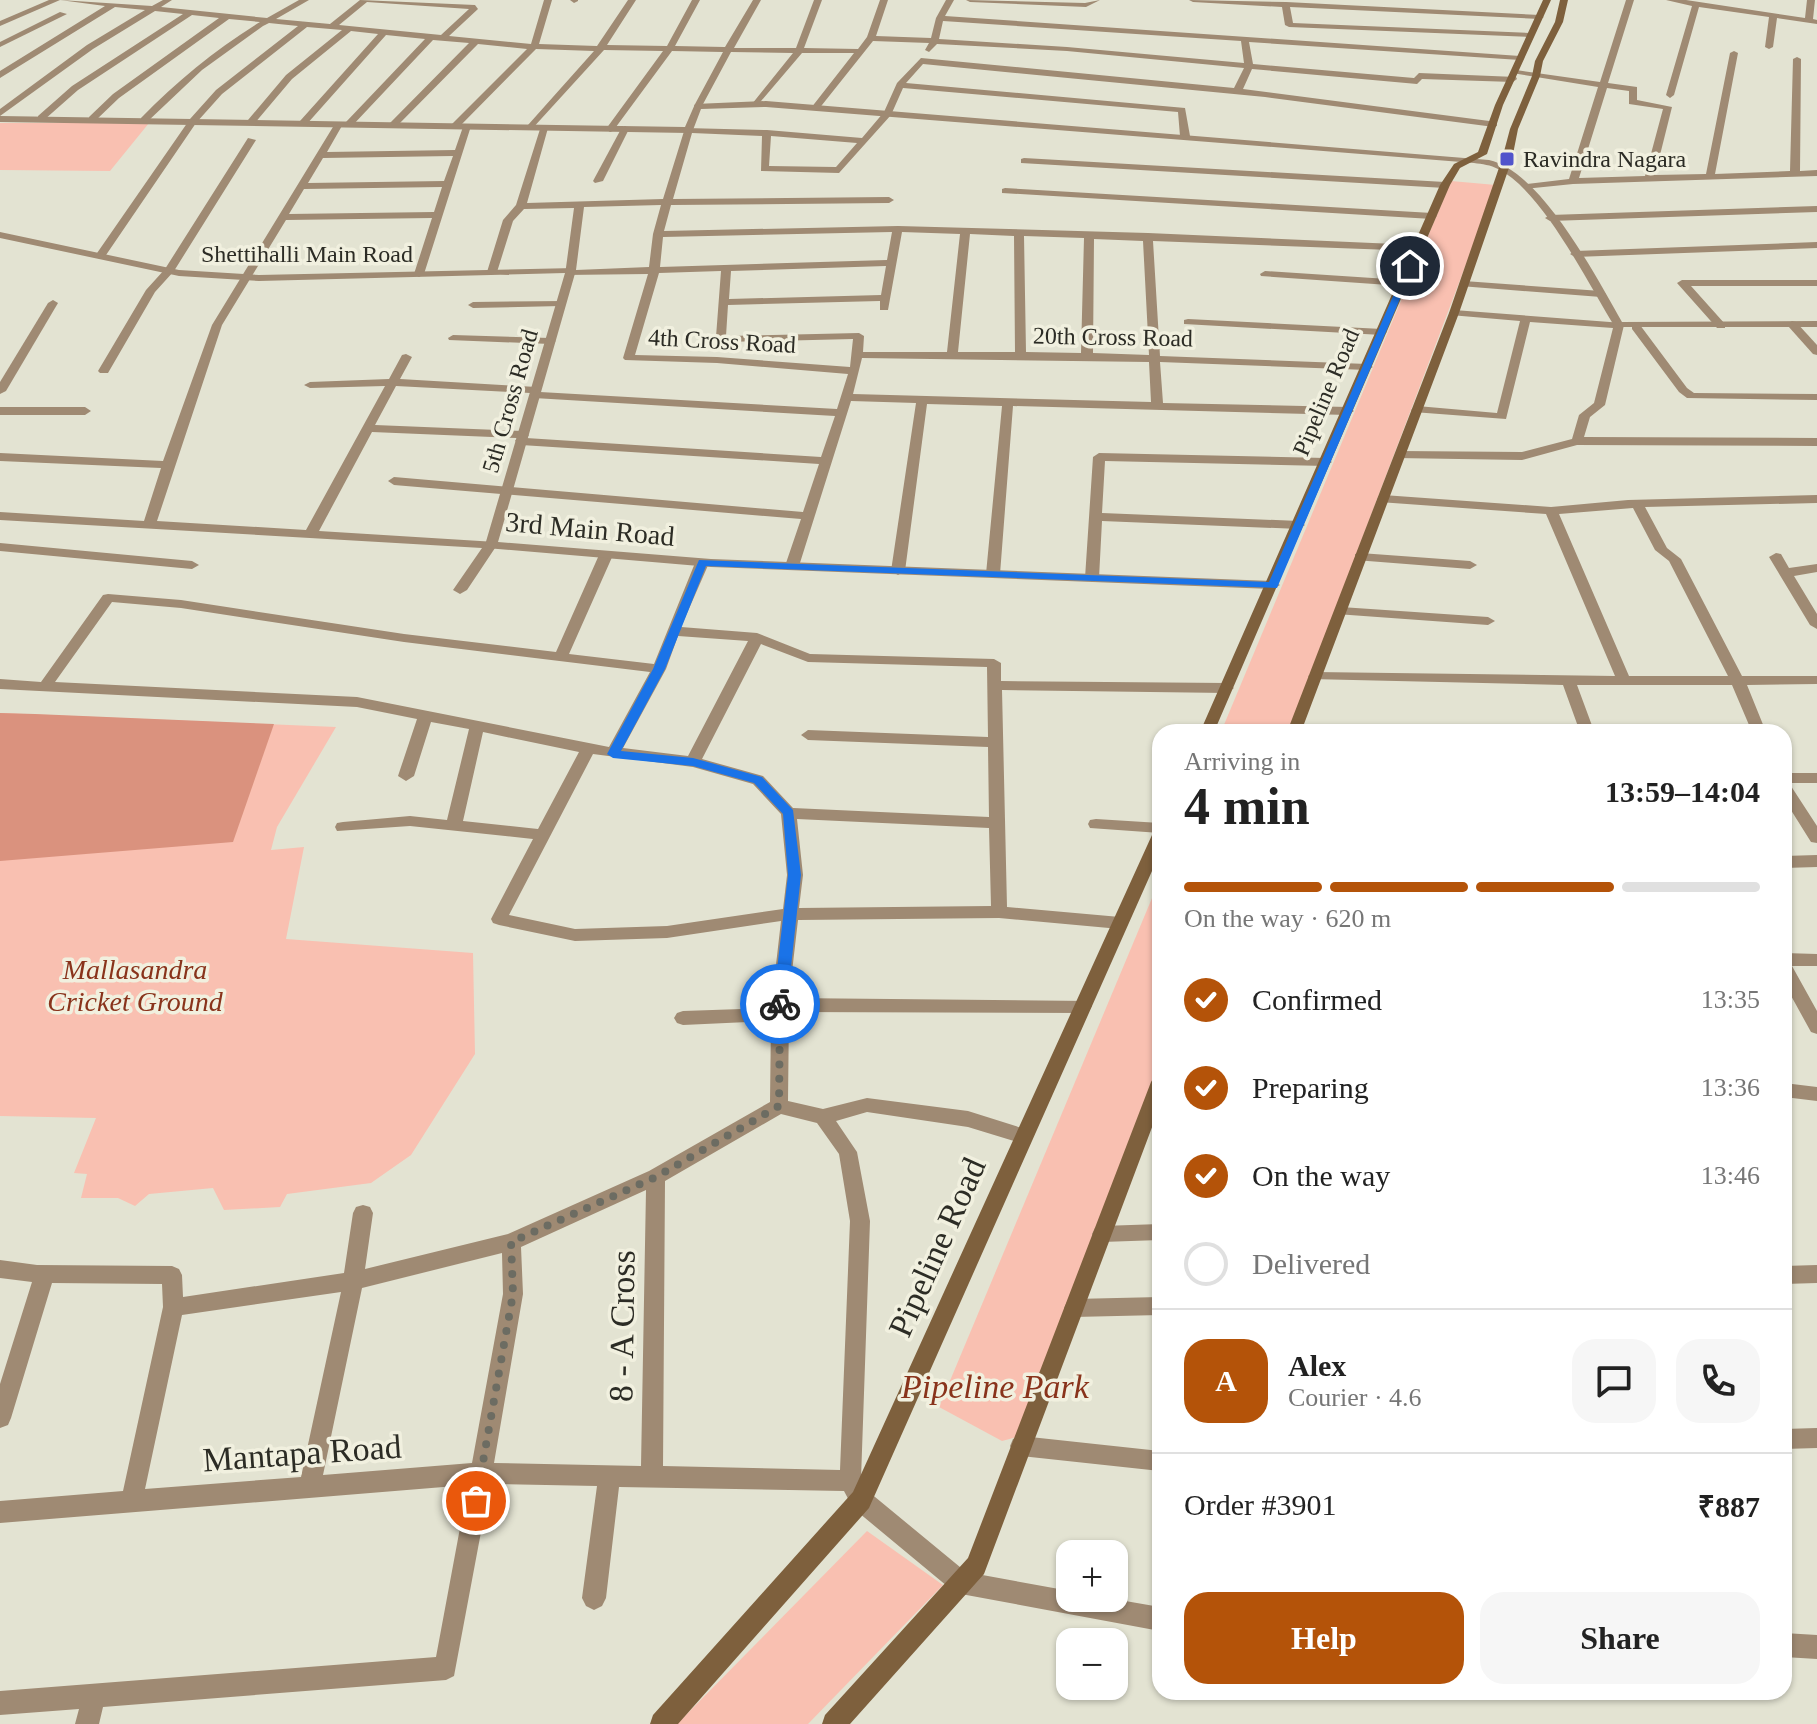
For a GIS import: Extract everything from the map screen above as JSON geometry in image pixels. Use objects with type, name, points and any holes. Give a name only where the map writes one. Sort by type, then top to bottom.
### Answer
[{"type":"main road","name":"Pipeline Road","points":[[1211,724],[1445,185],[1457,166],[1482,154],[1499,105],[1547,0]]},
{"type":"main road","points":[[1297,724],[1454,313],[1514,129],[1539,61],[1559,22],[1564,0]]},
{"type":"main road","name":"Pipeline Road","points":[[662,1724],[855,1490],[1024,1136],[1152,853]]},
{"type":"main road","points":[[834,1724],[976,1566],[1102,1234],[1152,1116]]},
{"type":"street","points":[[0,24],[56,0]]},
{"type":"street","points":[[64,0],[534,46],[860,51]]},
{"type":"street","points":[[0,116],[90,47],[168,0]]},
{"type":"street","points":[[144,120],[170,92],[265,21],[305,0]]},
{"type":"street","points":[[332,27],[365,0],[454,3],[475,7]]},
{"type":"street","points":[[443,38],[484,0]]},
{"type":"street","points":[[419,274],[457,153],[461,126],[534,46],[548,0]]},
{"type":"street","points":[[531,127],[601,48],[632,0]]},
{"type":"street","points":[[610,129],[669,49],[696,0]]},
{"type":"street","points":[[654,271],[658,234],[688,130],[698,106],[757,0]]},
{"type":"street","points":[[756,104],[799,51],[818,0]]},
{"type":"street","points":[[815,108],[871,38],[884,0]]},
{"type":"street","points":[[767,133],[764,169],[839,170],[888,113],[900,85],[934,41],[940,18],[950,0]]},
{"type":"street","points":[[970,0],[1086,5]]},
{"type":"street","points":[[1077,12],[1096,0]]},
{"type":"street","points":[[1193,0],[1540,17]]},
{"type":"street","points":[[1573,181],[1630,0]]},
{"type":"street","points":[[1670,0],[1718,4],[1813,22],[1811,0]]},
{"type":"street","points":[[1286,4],[1289,25],[1530,35]]},
{"type":"street","points":[[1670,95],[1696,4]]},
{"type":"street","points":[[0,75],[113,5]]},
{"type":"street","points":[[1345,7],[1348,28]]},
{"type":"street","points":[[0,45],[63,14]]},
{"type":"street","points":[[41,118],[75,88],[189,14]]},
{"type":"street","points":[[1769,47],[1773,16]]},
{"type":"street","points":[[92,119],[138,79],[226,17]]},
{"type":"street","points":[[940,18],[1520,58]]},
{"type":"street","points":[[1033,47],[1040,36],[1053,34],[1058,25],[1068,19]]},
{"type":"street","points":[[100,256],[193,121],[219,92],[304,25]]},
{"type":"street","points":[[251,122],[289,77],[349,29]]},
{"type":"street","points":[[303,123],[384,32]]},
{"type":"street","points":[[150,523],[217,325],[243,277],[318,155],[344,124],[431,37]]},
{"type":"street","points":[[871,38],[1033,47],[1417,81],[1419,76],[1536,76],[1634,89],[1632,102],[1668,107],[1649,179]]},
{"type":"street","points":[[1237,92],[1249,66],[1245,39]]},
{"type":"street","points":[[393,125],[476,41]]},
{"type":"street","points":[[1710,176],[1734,53]]},
{"type":"street","points":[[1795,174],[1797,59]]},
{"type":"street","points":[[921,61],[1237,92],[1494,124]]},
{"type":"street","points":[[900,85],[1182,110],[1185,136]]},
{"type":"street","points":[[698,106],[756,104],[888,113],[1474,160],[1504,167],[1527,187],[1550,218],[1619,325],[1599,405],[1585,415],[1577,441]]},
{"type":"street","points":[[0,116],[688,130],[864,141]]},
{"type":"street","points":[[492,272],[508,220],[521,206],[544,128]]},
{"type":"street","points":[[598,181],[625,129]]},
{"type":"street","points":[[104,371],[151,290],[169,271],[251,140]]},
{"type":"street","points":[[318,155],[457,153]]},
{"type":"street","points":[[1024,161],[1445,185]]},
{"type":"street","points":[[1527,187],[1573,181],[1817,173]]},
{"type":"street","points":[[300,186],[446,184]]},
{"type":"street","points":[[1005,191],[1432,216]]},
{"type":"street","points":[[521,206],[666,201],[889,200]]},
{"type":"street","name":"5th Cross Road","points":[[460,590],[491,545],[570,272],[579,205]]},
{"type":"street","points":[[1550,218],[1817,209]]},
{"type":"street","points":[[282,217],[437,215]]},
{"type":"street","points":[[658,234],[898,229],[1418,248]]},
{"type":"street","points":[[723,302],[884,303],[898,229]]},
{"type":"street","points":[[952,353],[965,232]]},
{"type":"street","points":[[1019,233],[1021,357]]},
{"type":"street","points":[[1087,356],[1089,234]]},
{"type":"street","name":"Shettihalli Main Road","points":[[0,235],[169,271],[243,277],[654,271],[890,263]]},
{"type":"street","points":[[1148,236],[1157,405]]},
{"type":"street","points":[[1575,254],[1817,245]]},
{"type":"street","points":[[717,360],[726,268]]},
{"type":"street","name":"4th Cross Road","points":[[654,271],[629,358],[717,360],[855,371]]},
{"type":"street","points":[[1265,274],[1403,283]]},
{"type":"street","points":[[1721,326],[1682,283],[1817,283]]},
{"type":"street","points":[[1464,284],[1601,294]]},
{"type":"street","points":[[0,391],[53,303]]},
{"type":"street","points":[[473,305],[561,303]]},
{"type":"street","points":[[1454,313],[1636,327],[1817,324]]},
{"type":"street","points":[[1417,410],[1502,417],[1526,318]]},
{"type":"street","points":[[1188,322],[1382,332]]},
{"type":"street","points":[[1792,324],[1817,352]]},
{"type":"street","points":[[1636,327],[1683,390],[1691,396],[1817,397]]},
{"type":"street","points":[[720,339],[859,336],[855,371],[792,566]]},
{"type":"street","points":[[453,338],[550,341]]},
{"type":"street","name":"20th Cross Road","points":[[858,355],[952,353],[1021,357],[1087,356],[1367,367]]},
{"type":"street","points":[[311,533],[406,357]]},
{"type":"street","points":[[310,385],[393,382],[842,413]]},
{"type":"street","points":[[845,397],[1348,411]]},
{"type":"street","points":[[898,571],[922,400]]},
{"type":"street","points":[[993,574],[1008,402]]},
{"type":"street","points":[[0,411],[85,411]]},
{"type":"street","points":[[369,428],[826,461]]},
{"type":"street","points":[[1400,455],[1522,456],[1577,441],[1817,442]]},
{"type":"street","points":[[0,457],[168,465]]},
{"type":"street","points":[[1092,578],[1099,457],[1326,462]]},
{"type":"street","points":[[394,481],[807,516]]},
{"type":"street","points":[[1383,499],[1551,511],[1637,504],[1817,499]]},
{"type":"street","points":[[1637,504],[1662,550],[1674,559],[1738,681],[1756,724]]},
{"type":"street","points":[[1551,511],[1624,681]]},
{"type":"street","points":[[0,533],[6,516]]},
{"type":"street","name":"3rd Main Road","points":[[6,516],[491,545],[702,563],[1273,585]]},
{"type":"street","points":[[1095,517],[1299,525]]},
{"type":"street","points":[[0,547],[192,565]]},
{"type":"street","points":[[561,657],[606,555]]},
{"type":"street","points":[[1360,557],[1470,565]]},
{"type":"street","points":[[1776,557],[1817,625]]},
{"type":"street","points":[[613,754],[659,669],[702,563]]},
{"type":"street","points":[[1785,573],[1817,568]]},
{"type":"street","points":[[45,686],[108,598],[181,604],[404,638],[659,669]]},
{"type":"street","points":[[1341,611],[1488,621]]},
{"type":"street","points":[[673,631],[757,637],[808,658],[994,663],[999,912]]},
{"type":"street","points":[[693,762],[757,637]]},
{"type":"street","points":[[1315,676],[1568,681],[1817,680]]},
{"type":"street","points":[[1568,681],[1584,724]]},
{"type":"street","points":[[0,684],[357,702],[613,754],[693,762],[758,780],[789,813],[795,875],[780,1010],[779,1106]]},
{"type":"street","points":[[994,685],[1227,688]]},
{"type":"street","points":[[406,776],[426,715]]},
{"type":"street","points":[[454,825],[477,725]]},
{"type":"street","points":[[808,735],[996,742]]},
{"type":"street","points":[[588,749],[499,919],[575,935],[667,932],[790,914],[999,912],[1120,923]]},
{"type":"street","points":[[1792,778],[1817,778]]},
{"type":"street","points":[[1792,799],[1817,838]]},
{"type":"street","points":[[789,813],[997,823]]},
{"type":"street","points":[[343,827],[410,821],[542,835]]},
{"type":"street","points":[[1096,824],[1152,828]]},
{"type":"street","points":[[1792,862],[1817,861]]},
{"type":"street","points":[[1792,959],[1817,960]]},
{"type":"street","points":[[1792,991],[1817,1027]]},
{"type":"street","points":[[683,1018],[780,1010],[1083,1006]]},
{"type":"street","points":[[1792,1091],[1817,1094]]},
{"type":"street","points":[[173,1307],[353,1281],[511,1242],[656,1177],[779,1106],[823,1117],[867,1105],[968,1119],[1024,1136]]},
{"type":"street","points":[[823,1117],[848,1152],[860,1221],[855,1490],[961,1583],[1152,1618]]},
{"type":"street","name":"8 - A Cross","points":[[652,1476],[656,1177]]},
{"type":"street","points":[[310,1486],[353,1281],[363,1213]]},
{"type":"street","points":[[1102,1234],[1152,1232]]},
{"type":"street","points":[[0,1703],[446,1668],[513,1294],[511,1242]]},
{"type":"street","points":[[0,1269],[45,1274],[172,1275],[173,1307],[132,1500]]},
{"type":"street","points":[[0,1418],[45,1274]]},
{"type":"street","points":[[1792,1275],[1817,1274]]},
{"type":"street","points":[[1074,1308],[1152,1306]]},
{"type":"street","points":[[1792,1439],[1817,1438]]},
{"type":"street","points":[[1021,1446],[1152,1460]]},
{"type":"street","name":"Mantapa Road","points":[[0,1512],[480,1473],[652,1476],[855,1490]]},
{"type":"street","points":[[594,1598],[609,1475]]},
{"type":"street","points":[[1792,1645],[1817,1647]]},
{"type":"street","points":[[87,1724],[94,1695]]},
{"type":"green space","points":[[0,123],[149,123],[110,171],[0,170]]},
{"type":"green space","points":[[1451,181],[1496,185],[1292,724],[1224,724]]},
{"type":"green space","name":"Mallasandra Cricket Ground","points":[[0,713],[336,727],[277,827],[271,850],[304,847],[286,939],[473,953],[475,1054],[411,1155],[371,1183],[287,1194],[280,1207],[224,1210],[213,1188],[149,1194],[135,1206],[118,1198],[81,1198],[87,1174],[74,1173],[96,1118],[0,1116]]},
{"type":"green space","name":"Pipeline Park","points":[[1152,898],[1152,1094],[1021,1436],[1002,1441],[939,1407]]},
{"type":"green space","points":[[867,1531],[943,1585],[808,1724],[677,1724]]},
{"type":"shaded area","points":[[0,713],[274,724],[233,842],[0,861]]},
{"type":"way so far","points":[[476,1501],[513,1294],[511,1242],[656,1177],[779,1106],[780,1004]]},
{"type":"place","name":"Ravindra Nagara","points":[[1507,159]]},
{"type":"route","points":[[780,1004],[795,875],[789,813],[758,780],[693,762],[613,754],[659,669],[702,563],[1273,585],[1410,266]]}]
